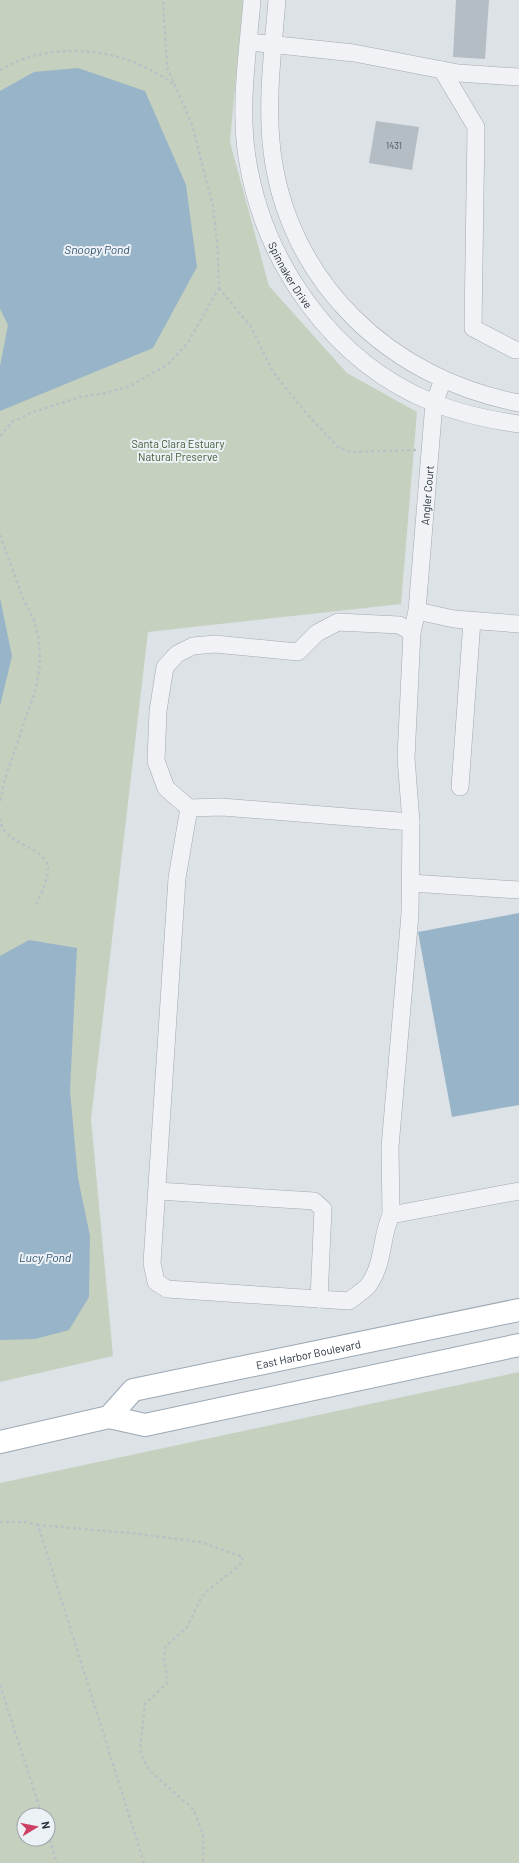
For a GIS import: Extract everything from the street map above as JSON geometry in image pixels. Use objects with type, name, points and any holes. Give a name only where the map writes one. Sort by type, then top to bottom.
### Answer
[{"type":"main road","name":"East Harbor Boulevard","points":[[109,1417],[133,1390],[519,1310]]},
{"type":"main road","points":[[0,1442],[109,1417],[144,1425],[519,1345]]},
{"type":"street","name":"Spinnaker Drive","points":[[252,0],[245,88],[244,132],[247,156],[259,210],[279,257],[293,283],[308,304],[349,349],[371,367],[415,395],[434,403],[482,418],[519,424]]},
{"type":"street","name":"Spinnaker Drive","points":[[277,0],[270,91],[272,152],[283,203],[302,246],[328,287],[364,329],[406,361],[443,380],[494,398],[519,403]]},
{"type":"street","points":[[249,42],[354,53],[458,73],[519,77]]},
{"type":"street","points":[[442,70],[476,127],[473,328],[515,350],[519,350]]},
{"type":"street","name":"Angler Court","points":[[391,1215],[390,1147],[411,883],[411,822],[406,758],[412,632],[417,611],[434,403],[443,380]]},
{"type":"street","points":[[417,611],[454,619],[519,624]]},
{"type":"street","points":[[460,787],[472,620]]},
{"type":"street","points":[[411,822],[222,807],[189,808],[166,788],[156,761],[158,711],[165,667],[177,654],[193,646],[215,644],[298,652],[317,633],[338,622],[399,625],[412,632]]},
{"type":"street","points":[[189,808],[177,878],[158,1191],[152,1263],[156,1282],[167,1289],[349,1301],[370,1284],[378,1267],[386,1225],[391,1215],[519,1190]]},
{"type":"street","points":[[411,883],[519,890]]},
{"type":"street","points":[[158,1191],[314,1201],[323,1209],[319,1299]]},
{"type":"path","points":[[0,436],[12,422],[33,412],[80,397],[102,394],[130,386],[167,365],[187,344],[219,288],[218,252],[213,206],[192,125],[173,84],[167,67],[164,0]]},
{"type":"path","points":[[0,70],[26,57],[61,50],[87,51],[143,66],[173,84]]},
{"type":"path","points":[[219,288],[251,327],[273,372],[306,413],[338,447],[350,452],[430,449]]},
{"type":"path","points":[[0,534],[23,598],[34,620],[39,640],[40,665],[36,688],[4,782],[0,803]]},
{"type":"path","points":[[0,818],[3,829],[16,842],[28,847],[44,858],[48,869],[44,886],[36,905]]},
{"type":"path","points":[[0,1522],[26,1522],[37,1525],[130,1533],[200,1542],[242,1557],[240,1565],[207,1591],[201,1598],[187,1628],[166,1646],[164,1664],[167,1683],[145,1704],[143,1713],[140,1748],[143,1759],[150,1771],[194,1810],[203,1835],[203,1863]]},
{"type":"path","points":[[37,1525],[42,1536],[144,1863]]},
{"type":"path","points":[[0,1685],[39,1807]]},
{"type":"path","points":[[52,1847],[57,1863]]},
{"type":"green space","name":"Santa Clara Estuary Natural Preserve","points":[[0,0],[243,0],[230,142],[269,286],[347,373],[417,412],[401,604],[148,632],[91,1119],[113,1356],[0,1382]]},
{"type":"green space","points":[[519,1372],[519,1863],[0,1863],[0,1483]]},
{"type":"water","name":"Snoopy Pond","points":[[78,68],[145,91],[186,185],[197,267],[153,348],[0,411],[0,366],[8,325],[0,309],[0,91],[34,72]]},
{"type":"water","points":[[0,598],[12,656],[0,706]]},
{"type":"water","points":[[519,913],[519,1105],[452,1117],[418,932]]},
{"type":"water","name":"Lucy Pond","points":[[29,940],[77,948],[70,1091],[78,1178],[90,1236],[89,1297],[69,1330],[35,1339],[0,1340],[0,956]]},
{"type":"building","points":[[456,0],[489,0],[485,59],[453,57]]},
{"type":"building","points":[[376,121],[419,127],[412,170],[369,163]]}]
